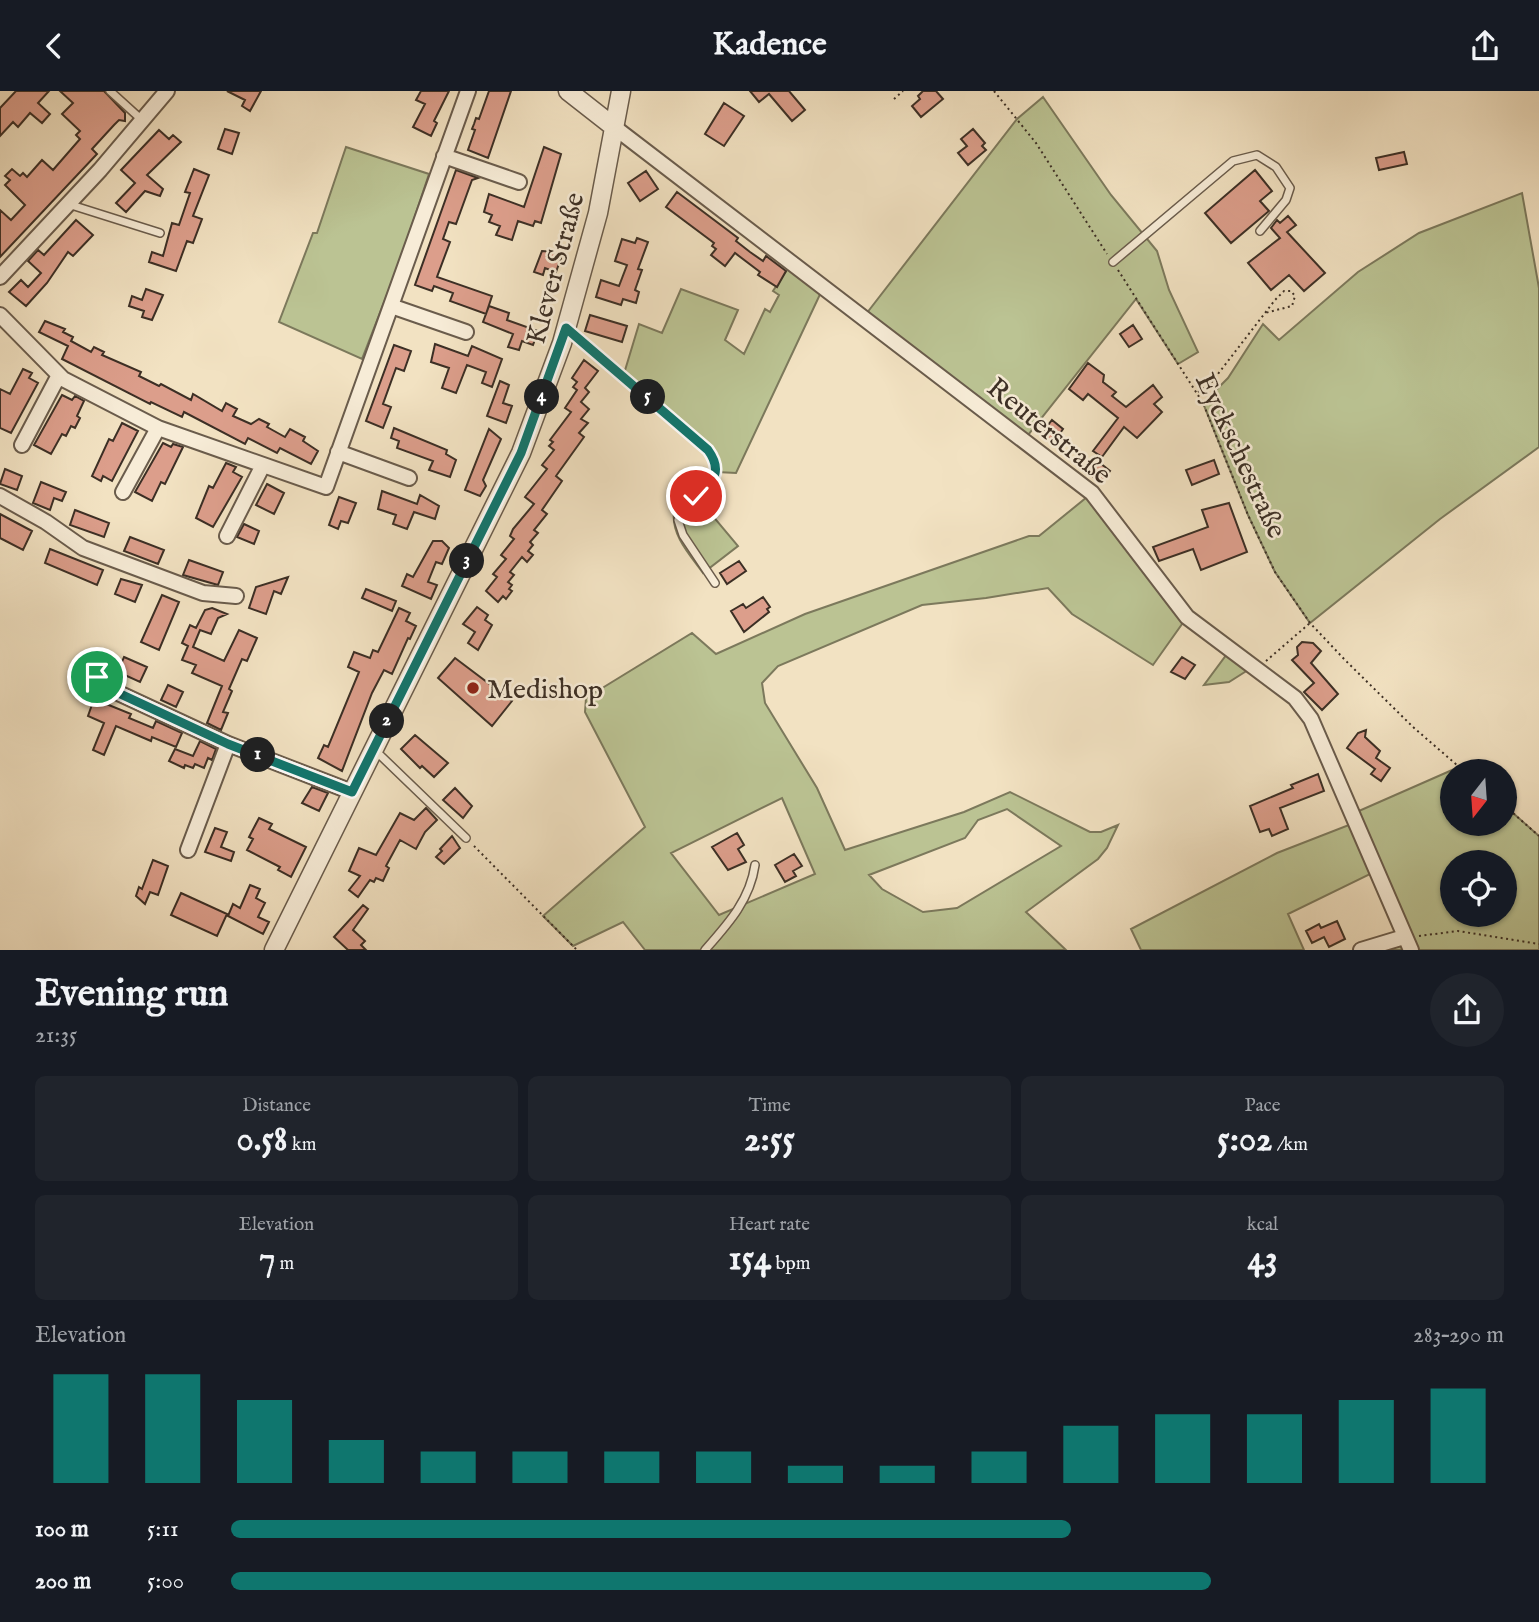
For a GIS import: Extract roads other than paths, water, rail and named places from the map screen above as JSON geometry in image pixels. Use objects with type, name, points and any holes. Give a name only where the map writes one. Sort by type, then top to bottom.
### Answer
[{"type":"street","points":[[0,277],[167,91]]},
{"type":"street","points":[[0,315],[59,375],[158,428],[326,487],[468,91]]},
{"type":"street","name":"Reuterstraße","points":[[568,91],[1092,493],[1187,617],[1258,668],[1294,698],[1311,719],[1408,944]]},
{"type":"street","name":"Klever Straße","points":[[274,950],[521,453],[566,328],[598,213],[620,132],[621,91]]},
{"type":"street","points":[[444,156],[519,182]]},
{"type":"street","points":[[391,306],[466,332]]},
{"type":"street","points":[[22,445],[59,375]]},
{"type":"street","points":[[123,492],[158,428]]},
{"type":"street","points":[[338,452],[410,478]]},
{"type":"street","points":[[227,536],[263,465]]},
{"type":"street","points":[[0,496],[83,548],[203,593],[236,596]]},
{"type":"street","points":[[97,677],[114,691],[228,744],[352,792]]},
{"type":"street","points":[[188,850],[228,744]]},
{"type":"street","points":[[1361,950],[1408,944]]},
{"type":"lane","points":[[110,91],[142,120]]},
{"type":"lane","points":[[1113,262],[1233,161],[1257,155],[1276,167],[1290,188],[1286,200],[1260,231]]},
{"type":"lane","points":[[68,204],[160,233]]},
{"type":"lane","points":[[566,328],[713,457],[717,465],[714,481],[684,506],[678,520],[683,535],[715,583]]},
{"type":"lane","points":[[372,752],[381,756],[466,838]]},
{"type":"lane","points":[[705,950],[736,915],[753,883],[755,865]]},
{"type":"place","name":"Medishop","points":[[473,688]]}]
